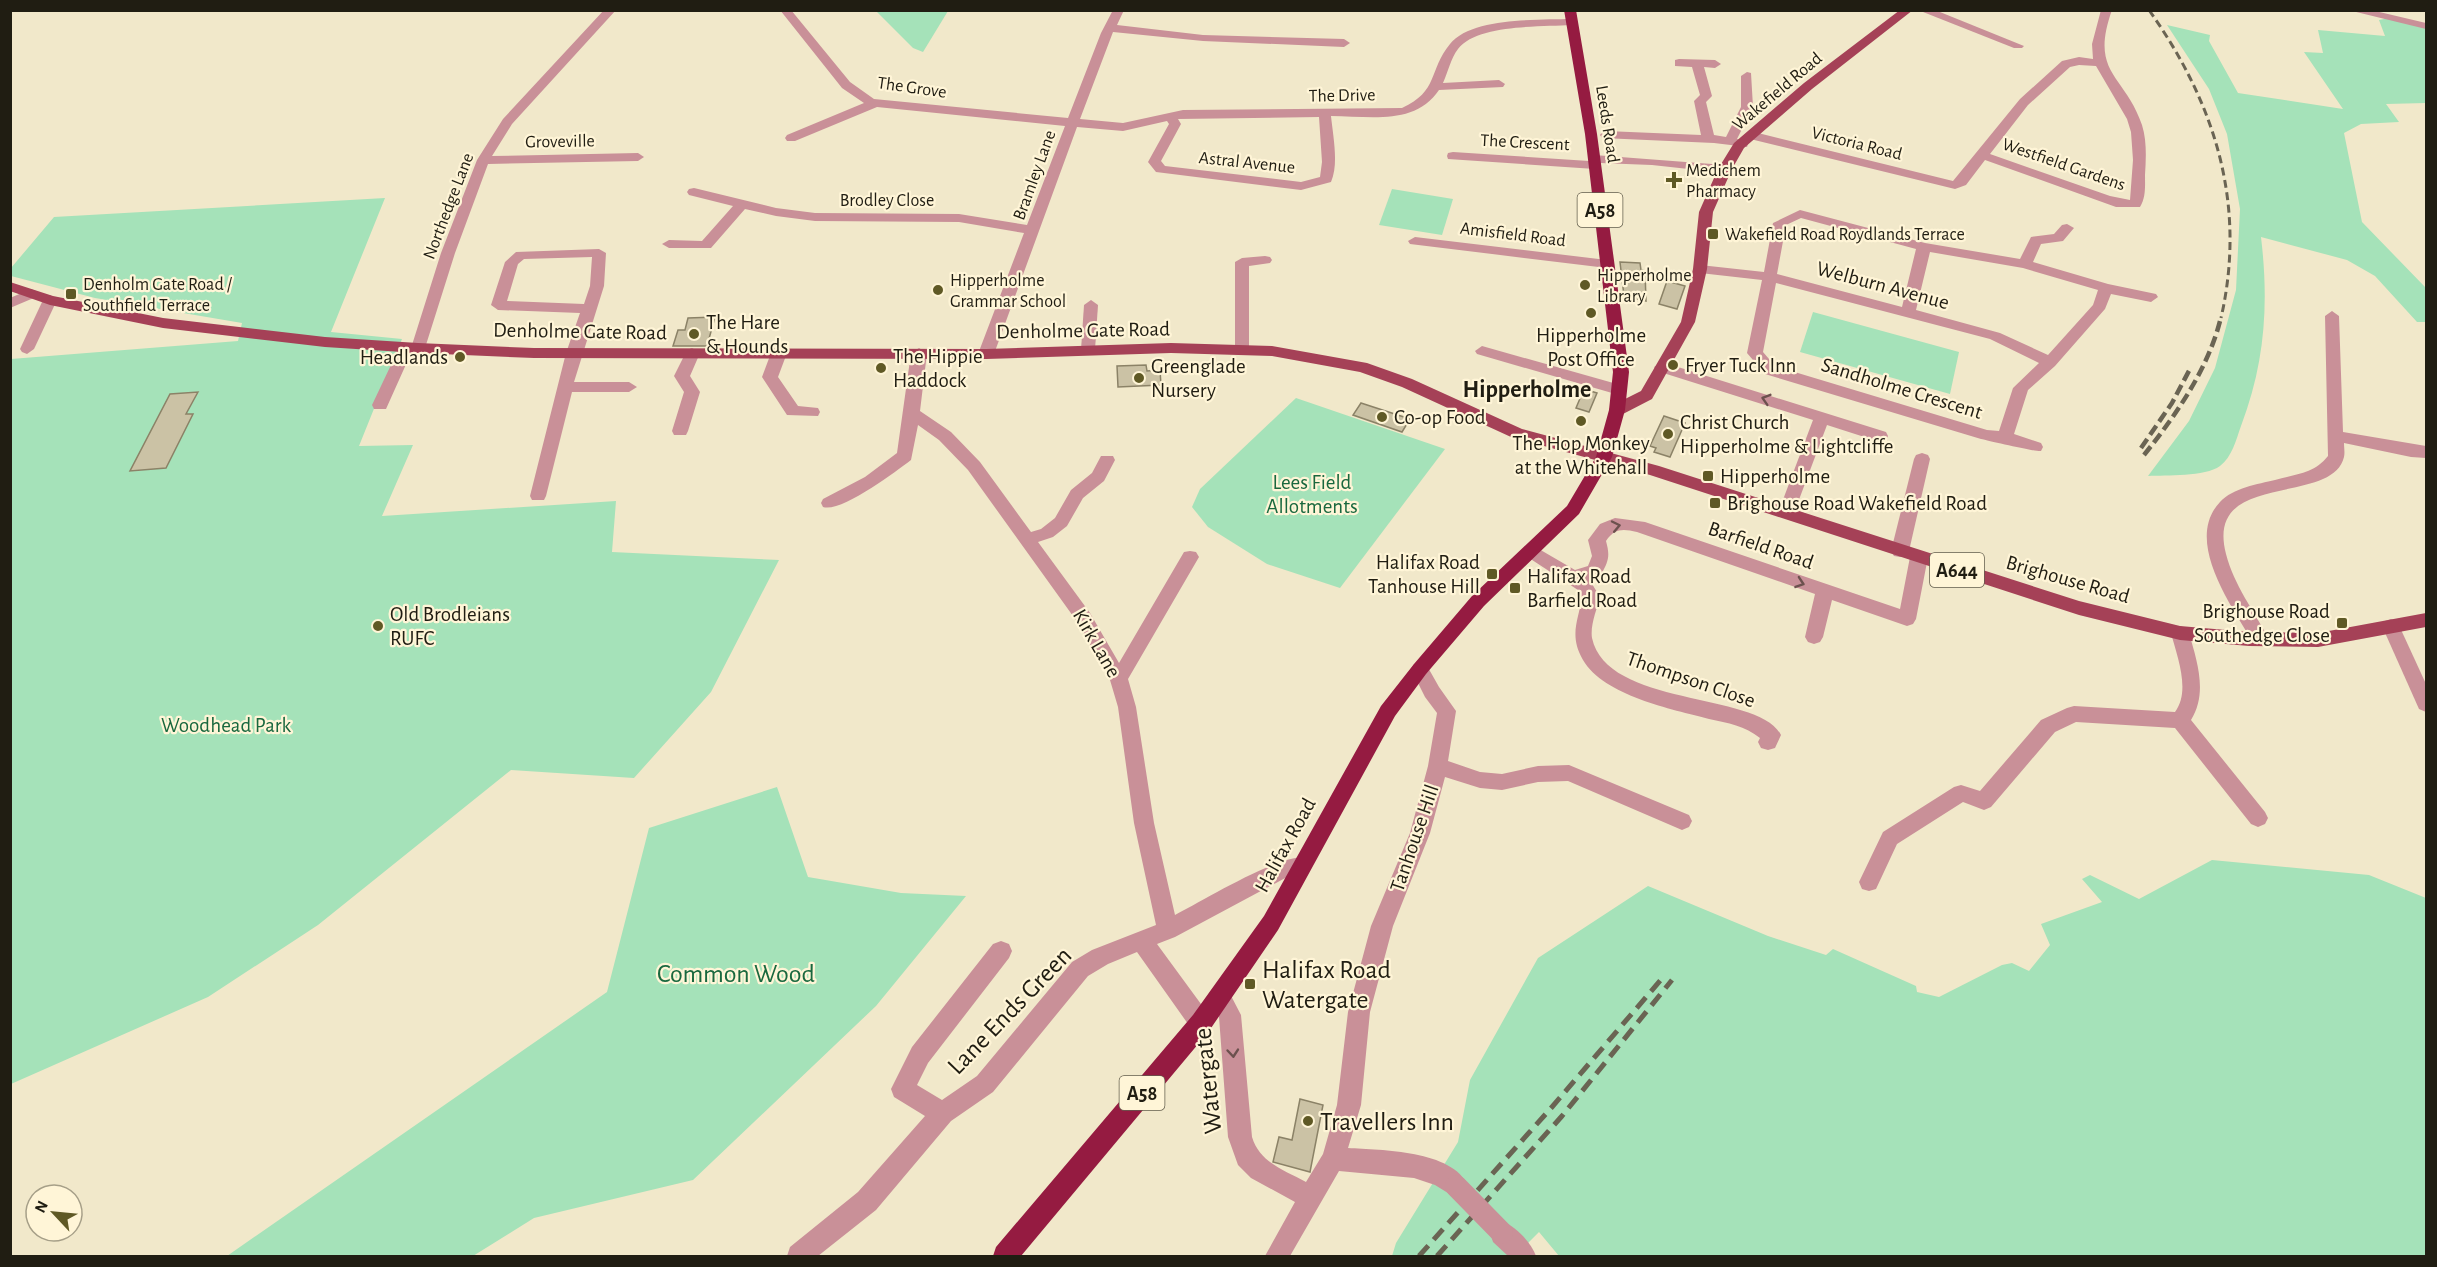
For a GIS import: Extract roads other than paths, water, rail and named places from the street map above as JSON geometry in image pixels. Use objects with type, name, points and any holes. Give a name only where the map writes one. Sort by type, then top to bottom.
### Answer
[{"type":"highway","name":"Leeds Road","points":[[1571,16],[1594,162],[1621,372],[1617,410],[1604,457]]},
{"type":"highway","name":"Halifax Road","points":[[1005,1257],[1201,1023],[1220,997],[1271,923],[1388,711],[1420,669],[1479,601],[1573,510],[1604,457]]},
{"type":"main road","name":"Wakefield Road","points":[[1617,410],[1647,395],[1688,322],[1700,269],[1706,212],[1741,140],[1908,10]]},
{"type":"main road","name":"Denholme Gate Road","points":[[10,286],[50,300],[163,323],[325,342],[412,348],[574,353],[986,354],[1088,350],[1242,349],[1272,351],[1362,367],[1407,383],[1517,433],[1604,457]]},
{"type":"main road","name":"Brighouse Road","points":[[1604,457],[2079,608],[2180,633],[2260,639],[2318,640],[2427,620]]},
{"type":"street","name":"Northedge Lane","points":[[380,405],[412,348],[483,160],[514,114],[611,10]]},
{"type":"street","name":"The Grove","points":[[785,10],[846,85],[870,102],[1073,121]]},
{"type":"street","name":"Bramley Lane","points":[[986,354],[1073,121],[1119,10]]},
{"type":"street","points":[[1923,10],[2018,45]]},
{"type":"street","points":[[1982,156],[2024,102],[2066,64],[2079,61],[2099,63],[2096,50],[2100,26],[2107,10]]},
{"type":"street","points":[[2353,10],[2427,26]]},
{"type":"street","name":"The Drive","points":[[1073,121],[1123,127],[1183,114],[1404,112],[1422,104],[1434,87],[1450,50],[1463,37],[1492,28],[1571,16]]},
{"type":"street","points":[[1110,28],[1203,38],[1344,43]]},
{"type":"street","points":[[1679,63],[1715,64]]},
{"type":"street","points":[[1697,63],[1706,96],[1700,101],[1708,139]]},
{"type":"street","name":"Westfield Gardens","points":[[1982,156],[2105,199],[2121,204],[2134,204],[2138,196],[2140,157],[2134,120],[2099,63]]},
{"type":"street","points":[[1741,140],[1746,107],[1747,76]]},
{"type":"street","points":[[1434,87],[1499,84]]},
{"type":"street","points":[[791,138],[876,103]]},
{"type":"street","name":"Astral Avenue","points":[[1169,116],[1175,124],[1155,162],[1161,169],[1301,186],[1326,179],[1328,162],[1325,113]]},
{"type":"street","name":"Victoria Road","points":[[1606,135],[1741,140],[1955,185],[1961,182],[1982,156]]},
{"type":"street","name":"The Crescent","points":[[1453,156],[1654,162],[1725,169]]},
{"type":"street","name":"Groveville","points":[[483,160],[638,157]]},
{"type":"street","name":"Brodley Close","points":[[694,192],[776,212],[815,217],[959,218],[1033,230]]},
{"type":"street","points":[[669,244],[706,245],[742,204]]},
{"type":"street","name":"Sandholme Crescent","points":[[2035,447],[1770,370],[1755,353],[1780,223],[1800,214],[1924,247],[2025,264],[2106,288],[2151,297]]},
{"type":"street","points":[[2025,264],[2036,240],[2058,238],[2067,228]]},
{"type":"street","name":"Amisfield Road","points":[[1415,241],[1607,264]]},
{"type":"street","points":[[1908,313],[1924,247]]},
{"type":"street","points":[[538,496],[574,353],[597,286],[599,253],[521,255],[512,262],[498,305],[589,309]]},
{"type":"street","points":[[1242,349],[1242,262],[1265,260]]},
{"type":"street","name":"Welburn Avenue","points":[[1700,269],[1770,277],[1995,336],[2050,362]]},
{"type":"street","name":"Sandholme Crescent","points":[[2005,437],[2021,388],[2050,362],[2100,306],[2106,288]]},
{"type":"street","points":[[10,304],[31,294]]},
{"type":"street","points":[[27,349],[50,300]]},
{"type":"street","points":[[1088,350],[1090,305]]},
{"type":"street","points":[[2260,639],[2217,558],[2213,542],[2214,527],[2225,507],[2241,497],[2311,477],[2327,470],[2336,456],[2332,316]]},
{"type":"street","points":[[1482,351],[1619,390]]},
{"type":"street","points":[[680,431],[692,392],[682,376],[692,353]]},
{"type":"street","points":[[779,353],[770,377],[793,411],[812,412]]},
{"type":"street","points":[[829,503],[872,481],[905,456],[919,354]]},
{"type":"street","points":[[1662,367],[1880,436]]},
{"type":"street","points":[[565,387],[629,387]]},
{"type":"street","name":"Kirk Lane","points":[[912,413],[945,436],[974,466],[1084,618],[1119,679],[1127,707],[1144,823],[1168,930]]},
{"type":"street","points":[[1786,513],[1822,417]]},
{"type":"street","points":[[2336,436],[2427,452]]},
{"type":"street","points":[[1900,550],[1922,459]]},
{"type":"street","points":[[1028,539],[1047,533],[1060,522],[1077,495],[1098,477],[1107,460]]},
{"type":"street","name":"Barfield Road","points":[[1574,577],[1595,570],[1601,556],[1597,540],[1604,528],[1619,522],[1639,526],[1907,619],[1919,557]]},
{"type":"street","name":"Thompson Close","points":[[1532,551],[1585,585],[1591,597],[1582,636],[1588,653],[1598,668],[1618,680],[1668,700],[1754,723],[1771,735],[1768,742]]},
{"type":"street","points":[[1119,679],[1190,558]]},
{"type":"street","points":[[1814,637],[1825,591]]},
{"type":"street","points":[[2391,626],[2427,704]]},
{"type":"street","points":[[1869,882],[1890,838],[1960,794],[1984,801],[2048,726],[2074,714],[2180,720],[2186,714],[2191,693],[2187,660],[2180,633]]},
{"type":"street","name":"Tanhouse Hill","points":[[1277,1257],[1333,1159],[1349,1105],[1359,1012],[1382,926],[1420,833],[1438,766],[1448,711],[1432,692],[1420,669]]},
{"type":"street","points":[[2180,720],[2258,818]]},
{"type":"street","points":[[1438,766],[1480,780],[1502,782],[1538,774],[1569,773],[1682,821]]},
{"type":"street","name":"Lane Ends Green","points":[[799,1257],[867,1201],[943,1113],[985,1084],[1080,969],[1100,957],[1168,930],[1285,868],[1303,864]]},
{"type":"street","points":[[1142,941],[1201,1023]]},
{"type":"street","points":[[943,1113],[902,1089],[920,1055],[1001,951]]},
{"type":"street","name":"Watergate","points":[[1220,997],[1230,1015],[1240,1137],[1246,1157],[1259,1170],[1311,1197]]},
{"type":"street","points":[[1333,1159],[1426,1167],[1444,1175],[1524,1257]]},
{"type":"railway","points":[[2149,10],[2192,81],[2208,118],[2220,156],[2227,195],[2230,235],[2228,276],[2221,318]]},
{"type":"railway","points":[[2144,455],[2168,424],[2200,373],[2216,336],[2221,317]]},
{"type":"railway","points":[[2141,448],[2172,403],[2191,367]]},
{"type":"railway","points":[[1419,1256],[1552,1107],[1665,975]]},
{"type":"railway","points":[[1437,1256],[1562,1116],[1672,980]]},
{"type":"place","name":"Medichem Pharmacy","points":[[1674,180]]},
{"type":"place","name":"Wakefield Road Roydlands Terrace","points":[[1713,234]]},
{"type":"place","name":"Hipperholme Library","points":[[1585,285]]},
{"type":"place","name":"Hipperholme Grammar School","points":[[938,290]]},
{"type":"place","name":"Denholm Gate Road / Southfield Terrace","points":[[71,294]]},
{"type":"place","name":"Hipperholme Post Office","points":[[1591,313]]},
{"type":"place","name":"The Hare & Hounds","points":[[694,334]]},
{"type":"place","name":"Headlands","points":[[460,357]]},
{"type":"place","name":"Fryer Tuck Inn","points":[[1673,365]]},
{"type":"place","name":"The Hippie Haddock","points":[[881,368]]},
{"type":"place","name":"Greenglade Nursery","points":[[1139,378]]},
{"type":"place","name":"Co-op Food","points":[[1382,417]]},
{"type":"place","name":"The Hop Monkey at the Whitehall","points":[[1581,421]]},
{"type":"place","name":"Christ Church Hipperholme & Lightcliffe","points":[[1668,434]]},
{"type":"place","name":"Hipperholme","points":[[1708,476]]},
{"type":"place","name":"Brighouse Road Wakefield Road","points":[[1715,503]]},
{"type":"place","name":"Halifax Road Tanhouse Hill","points":[[1492,574]]},
{"type":"place","name":"Halifax Road Barfield Road","points":[[1515,588]]},
{"type":"place","name":"Brighouse Road Southedge Close","points":[[2342,623]]},
{"type":"place","name":"Old Brodleians RUFC","points":[[378,626]]},
{"type":"place","name":"Halifax Road Watergate","points":[[1250,984]]},
{"type":"place","name":"Travellers Inn","points":[[1308,1121]]},
{"type":"district","name":"Hipperholme","points":[[1527,389]]},
{"type":"park label","name":"Lees Field Allotments","points":[[1312,494]]},
{"type":"park label","name":"Woodhead Park","points":[[226,725]]},
{"type":"park label","name":"Common Wood","points":[[736,973]]}]
